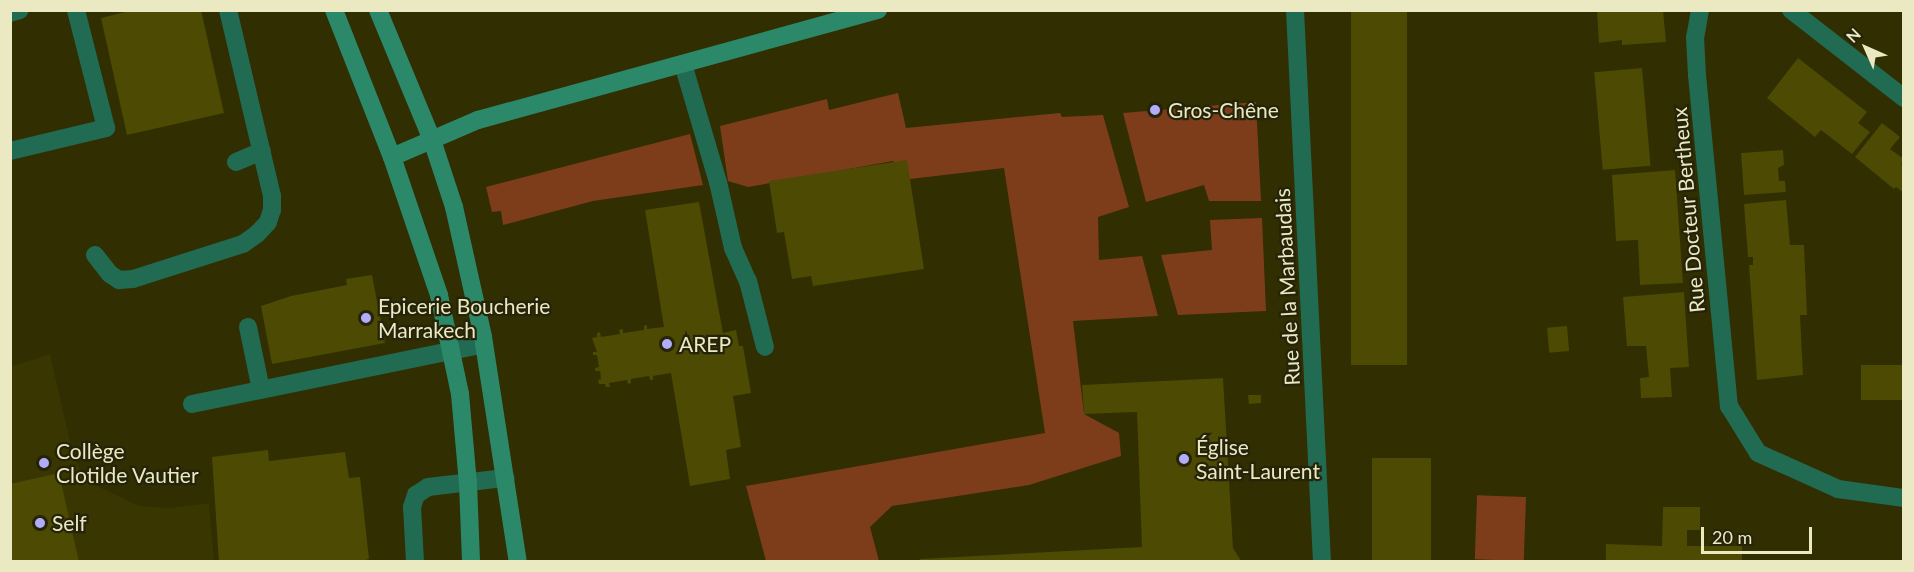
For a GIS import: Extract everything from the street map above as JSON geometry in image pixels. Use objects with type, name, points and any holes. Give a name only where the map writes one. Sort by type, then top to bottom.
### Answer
[{"type":"main road","points":[[334,10],[392,157],[432,273],[453,351],[460,394],[468,483],[471,561]]},
{"type":"main road","points":[[378,10],[432,140],[454,207],[484,344],[518,561]]},
{"type":"main road","points":[[392,157],[478,120],[878,10]]},
{"type":"street","points":[[10,13],[20,10]]},
{"type":"street","points":[[10,151],[106,128],[76,10]]},
{"type":"street","points":[[95,255],[101,266],[119,280],[133,279],[243,244],[268,222],[272,210],[262,151],[228,10]]},
{"type":"street","name":"Rue de la Marbaudais","points":[[1295,10],[1322,561]]},
{"type":"street","name":"Rue Docteur Bertheux","points":[[1700,10],[1695,37],[1729,406],[1758,453],[1838,489],[1904,498]]},
{"type":"street","points":[[1791,10],[1904,98]]},
{"type":"street","points":[[683,64],[718,182],[733,248],[748,281],[765,347]]},
{"type":"street","points":[[236,162],[262,151]]},
{"type":"street","points":[[248,327],[261,390]]},
{"type":"street","points":[[192,404],[484,344]]},
{"type":"street","points":[[415,561],[412,507],[416,495],[428,487],[505,478]]},
{"type":"shaded area","points":[[898,93],[906,128],[1060,113],[1062,117],[1103,115],[1129,207],[1098,217],[1099,260],[1142,256],[1158,316],[1073,321],[1084,414],[1119,433],[1121,456],[1029,485],[892,506],[870,527],[879,561],[766,561],[746,486],[1045,433],[1004,168],[910,179],[893,161],[748,187],[728,181],[720,126],[827,99],[829,110]]},
{"type":"shaded area","points":[[1256,102],[1261,201],[1209,201],[1204,185],[1146,202],[1123,113]]},
{"type":"shaded area","points":[[690,134],[703,185],[593,201],[503,225],[501,211],[492,212],[486,187]]},
{"type":"shaded area","points":[[1262,218],[1266,311],[1178,315],[1161,255],[1212,250],[1210,220]]},
{"type":"shaded area","name":"Collège Clotilde Vautier","points":[[50,354],[73,454],[82,473],[99,487],[139,506],[170,508],[209,503],[214,561],[11,561],[10,367]]},
{"type":"shaded area","points":[[1477,495],[1526,497],[1524,561],[1475,559]]},
{"type":"building","points":[[133,10],[201,10],[224,113],[127,135],[101,18]]},
{"type":"building","points":[[1351,10],[1407,10],[1407,365],[1351,365]]},
{"type":"building","points":[[1597,10],[1663,10],[1666,42],[1622,45],[1622,40],[1599,43]]},
{"type":"building","points":[[1798,58],[1867,112],[1858,123],[1870,132],[1852,154],[1821,130],[1815,137],[1767,98]]},
{"type":"building","points":[[1642,68],[1651,166],[1603,170],[1594,72]]},
{"type":"building","points":[[1882,123],[1900,137],[1890,149],[1904,159],[1901,164],[1904,166],[1904,193],[1896,187],[1894,189],[1855,157]]},
{"type":"building","points":[[1783,150],[1784,165],[1778,168],[1779,181],[1785,181],[1786,192],[1744,195],[1741,153]]},
{"type":"building","points":[[907,160],[924,269],[813,286],[811,276],[792,279],[784,232],[777,233],[769,181]]},
{"type":"building","points":[[1675,170],[1683,283],[1640,285],[1638,240],[1616,241],[1612,175]]},
{"type":"building","points":[[1786,200],[1790,245],[1804,245],[1807,315],[1800,315],[1803,375],[1757,380],[1749,265],[1753,265],[1753,257],[1748,257],[1744,204]]},
{"type":"building","name":"AREP","points":[[699,202],[723,333],[736,330],[739,346],[743,346],[751,393],[733,396],[741,447],[726,450],[730,479],[690,486],[671,373],[653,376],[653,380],[650,380],[649,376],[631,379],[631,383],[628,384],[627,380],[609,383],[610,387],[599,384],[600,371],[595,371],[595,368],[599,367],[597,355],[593,355],[593,352],[597,352],[592,338],[597,337],[597,333],[600,332],[601,337],[620,334],[619,330],[623,329],[623,333],[644,330],[644,326],[647,325],[647,329],[664,327],[645,210]]},
{"type":"building","points":[[372,275],[385,343],[272,364],[261,306],[291,296],[347,285],[346,279]]},
{"type":"building","points":[[1684,292],[1689,367],[1670,368],[1672,397],[1641,398],[1640,378],[1649,377],[1646,346],[1627,346],[1623,297]]},
{"type":"building","points":[[1567,326],[1569,351],[1549,353],[1547,328]]},
{"type":"building","points":[[1861,365],[1904,365],[1904,400],[1861,400]]},
{"type":"building","name":"Église Saint-Laurent","points":[[1223,378],[1233,548],[1242,562],[920,562],[920,559],[1142,547],[1137,412],[1084,414],[1082,385]]},
{"type":"building","points":[[1248,395],[1261,395],[1261,403],[1249,404]]},
{"type":"building","points":[[268,450],[269,461],[345,452],[349,478],[360,477],[369,559],[358,562],[219,562],[212,457]]},
{"type":"building","points":[[1372,458],[1431,458],[1431,562],[1372,562]]},
{"type":"building","name":"Self","points":[[59,473],[79,562],[10,562],[10,484]]},
{"type":"building","points":[[1663,507],[1700,507],[1700,530],[1687,530],[1687,546],[1742,546],[1742,562],[1606,562],[1606,544],[1662,546]]},
{"type":"place","name":"Gros-Chêne","points":[[1155,110]]},
{"type":"place","name":"Epicerie Boucherie Marrakech","points":[[366,318]]},
{"type":"place","name":"AREP","points":[[667,344]]},
{"type":"place","name":"Église Saint-Laurent","points":[[1184,459]]},
{"type":"place","name":"Collège Clotilde Vautier","points":[[44,463]]},
{"type":"place","name":"Self","points":[[40,523]]}]
